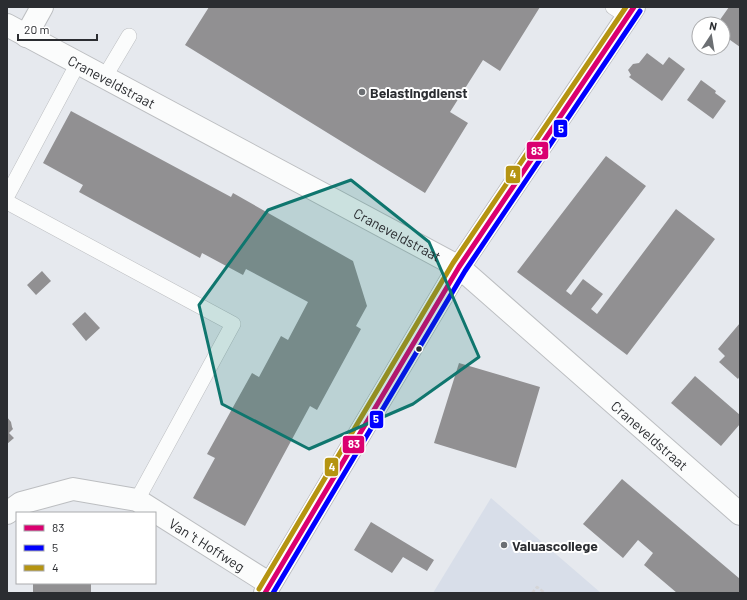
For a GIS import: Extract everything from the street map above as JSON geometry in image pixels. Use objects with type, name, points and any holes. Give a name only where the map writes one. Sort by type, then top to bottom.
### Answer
[{"type":"street","points":[[26,36],[42,7]]},
{"type":"street","points":[[268,588],[459,267],[625,10]]},
{"type":"street","name":"Craneveldstraat","points":[[7,25],[459,267],[740,514]]},
{"type":"street","name":"Van 't Hoffweg","points":[[7,514],[21,503],[74,488],[137,500],[155,512]]},
{"type":"street","name":"Van 't Hoffweg","points":[[156,513],[268,588]]},
{"type":"lane","points":[[104,78],[129,36]]},
{"type":"lane","points":[[7,196],[78,63]]},
{"type":"lane","points":[[7,202],[233,324],[137,500]]},
{"type":"path","points":[[532,593],[537,586],[545,593]]},
{"type":"highlighted area","points":[[351,180],[429,242],[479,357],[413,404],[309,449],[222,404],[199,305],[268,210]]},
{"type":"shaded area","name":"Valuascollege","points":[[491,498],[601,593],[433,593]]},
{"type":"building","name":"Belastingdienst","points":[[209,7],[540,7],[500,71],[483,60],[450,112],[468,123],[425,193],[185,45]]},
{"type":"building","points":[[729,7],[740,7],[740,47],[731,41],[731,16],[723,16]]},
{"type":"building","points":[[647,53],[663,65],[669,57],[685,69],[662,101],[629,77],[631,75],[628,70],[633,64],[639,63]]},
{"type":"building","points":[[701,80],[716,91],[715,93],[726,101],[713,119],[687,100]]},
{"type":"building","points":[[71,111],[231,197],[233,193],[353,261],[367,306],[356,326],[361,329],[317,410],[310,406],[245,526],[193,498],[215,458],[207,454],[252,373],[259,377],[281,336],[288,340],[308,302],[246,269],[243,275],[202,253],[200,258],[79,192],[83,185],[43,163]]},
{"type":"building","points":[[606,156],[646,186],[566,291],[571,295],[583,279],[603,294],[591,309],[597,314],[676,209],[715,239],[627,355],[517,272]]},
{"type":"building","points":[[42,271],[51,281],[36,295],[27,285]]},
{"type":"building","points":[[85,312],[100,328],[86,341],[72,324]]},
{"type":"building","points":[[740,323],[740,376],[738,379],[719,362],[725,356],[718,349]]},
{"type":"building","points":[[459,363],[540,387],[516,468],[434,443]]},
{"type":"building","points":[[695,376],[740,415],[740,424],[721,446],[671,403]]},
{"type":"building","points":[[7,417],[11,422],[13,429],[9,433],[14,438],[7,444]]},
{"type":"building","points":[[622,479],[740,579],[740,593],[677,593],[644,565],[653,553],[638,540],[623,558],[583,524]]},
{"type":"building","points":[[371,522],[434,560],[427,571],[403,557],[392,573],[354,550]]},
{"type":"building","points":[[33,584],[91,584],[91,593],[33,593]]},
{"type":"transit line","name":"4","points":[[259,589],[453,263],[626,7]]},
{"type":"transit line","name":"83","points":[[265,593],[459,267],[634,7]]},
{"type":"transit line","name":"5","points":[[273,593],[465,271],[640,11]]},
{"type":"place","name":"Belastingdienst","points":[[362,92]]},
{"type":"place","name":"Valuascollege","points":[[504,545]]}]
